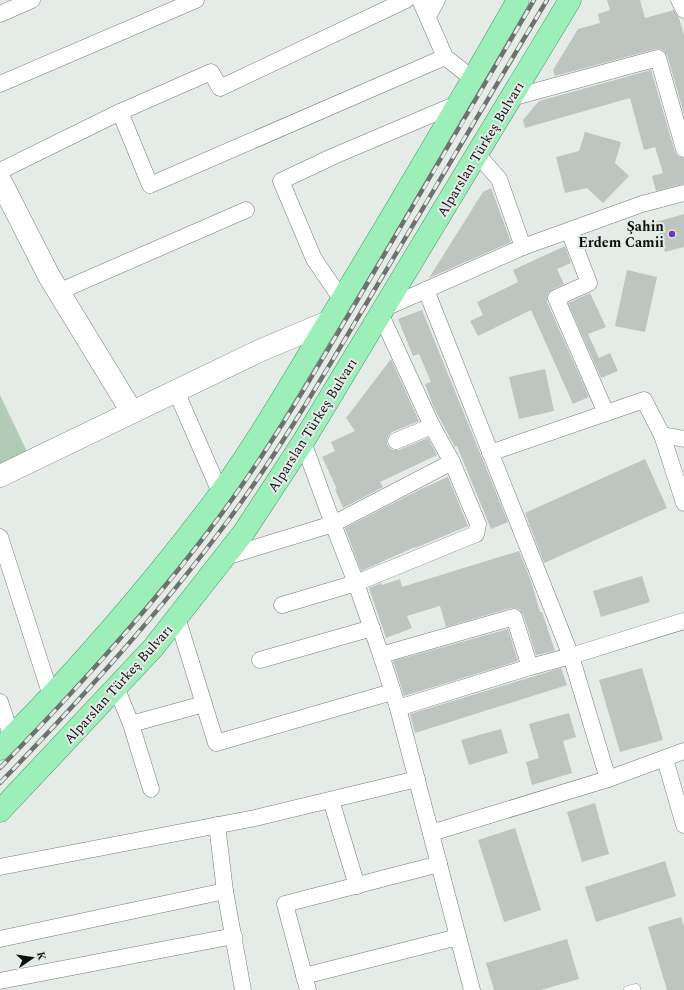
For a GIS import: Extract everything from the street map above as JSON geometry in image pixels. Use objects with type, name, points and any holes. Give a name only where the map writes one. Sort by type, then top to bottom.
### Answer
[{"type":"main road","points":[[6,744],[118,623],[209,509],[268,423],[459,103],[518,0]]},
{"type":"main road","name":"Alparslan Türkeş Bulvarı","points":[[0,811],[152,648],[244,532],[303,442],[570,0]]},
{"type":"main road","points":[[0,180],[58,292],[132,412]]},
{"type":"main road","points":[[0,476],[259,351],[328,322]]},
{"type":"street","points":[[0,14],[32,0]]},
{"type":"street","points":[[0,84],[196,0]]},
{"type":"street","points":[[0,171],[120,112],[211,72],[220,88],[406,0]]},
{"type":"street","points":[[420,0],[445,57],[473,79]]},
{"type":"street","points":[[428,16],[437,0]]},
{"type":"street","points":[[679,0],[684,10]]},
{"type":"street","points":[[120,112],[150,185],[445,57]]},
{"type":"street","points":[[511,98],[658,58],[684,149]]},
{"type":"street","points":[[342,300],[314,258],[281,181],[334,156],[459,103]]},
{"type":"street","points":[[477,154],[499,179],[523,247]]},
{"type":"street","points":[[282,605],[356,583],[476,534],[478,524],[452,462],[432,426],[382,312],[426,290],[523,247],[642,204],[684,193]]},
{"type":"street","points":[[58,292],[246,210]]},
{"type":"street","points":[[569,231],[589,283],[556,298],[606,413]]},
{"type":"street","points":[[426,290],[571,656],[608,779]]},
{"type":"street","points":[[176,391],[220,492]]},
{"type":"street","points":[[490,453],[644,400],[662,435],[684,503]]},
{"type":"street","points":[[396,441],[432,426]]},
{"type":"street","points":[[662,435],[684,438]]},
{"type":"street","points":[[303,442],[356,583],[398,708],[472,990]]},
{"type":"street","points":[[225,557],[333,524],[452,462]]},
{"type":"street","points":[[0,537],[51,696]]},
{"type":"street","points":[[177,617],[216,743],[392,692]]},
{"type":"street","points":[[381,655],[514,617],[530,667]]},
{"type":"street","points":[[398,708],[684,621]]},
{"type":"street","points":[[260,660],[372,628]]},
{"type":"street","points":[[116,687],[131,724],[151,789]]},
{"type":"street","points":[[0,702],[6,744]]},
{"type":"street","points":[[131,724],[204,704]]},
{"type":"street","points":[[431,833],[608,779],[684,751]]},
{"type":"street","points":[[665,758],[684,825]]},
{"type":"street","points":[[0,867],[256,818],[417,779]]},
{"type":"street","points":[[331,800],[357,886]]},
{"type":"street","points":[[217,825],[225,891],[243,990]]},
{"type":"street","points":[[439,864],[285,904],[306,983],[458,937]]},
{"type":"street","points":[[0,939],[225,891]]},
{"type":"street","points":[[0,981],[234,936]]},
{"type":"green space","points":[[0,395],[30,458],[0,473]]},
{"type":"building","points":[[607,0],[640,0],[645,18],[674,10],[679,18],[684,35],[684,114],[667,55],[661,49],[656,49],[555,76],[553,70],[578,29],[600,23],[598,14],[610,10]]},
{"type":"building","points":[[651,70],[675,152],[678,156],[684,158],[684,184],[656,191],[652,176],[663,173],[655,147],[644,150],[630,98],[525,128],[523,120],[539,101]]},
{"type":"building","points":[[585,132],[621,142],[615,163],[629,176],[603,203],[587,188],[565,193],[556,157],[579,151]]},
{"type":"building","points":[[491,188],[511,242],[429,278],[483,192]]},
{"type":"building","name":"Şahin Erdem Camii","points":[[684,214],[684,247],[665,252],[656,222]]},
{"type":"building","points":[[565,246],[571,263],[557,269],[564,284],[548,293],[547,302],[589,397],[573,404],[531,310],[478,336],[470,321],[483,315],[477,302],[518,282],[513,270]]},
{"type":"building","points":[[627,270],[657,277],[645,332],[615,326]]},
{"type":"building","points":[[590,293],[606,327],[588,334],[599,358],[610,353],[618,371],[601,378],[568,303]]},
{"type":"building","points":[[422,310],[508,522],[491,529],[457,446],[455,447],[433,406],[425,384],[431,382],[419,354],[413,356],[398,319]]},
{"type":"building","points":[[391,359],[419,421],[392,432],[388,436],[387,445],[391,449],[399,450],[428,438],[437,455],[380,482],[383,487],[343,508],[335,489],[337,489],[322,457],[335,451],[331,442],[355,431],[346,418]]},
{"type":"building","points":[[545,369],[554,411],[519,419],[509,377]]},
{"type":"building","points":[[645,459],[667,508],[544,563],[525,513]]},
{"type":"building","points":[[448,477],[468,526],[361,571],[345,528],[421,489]]},
{"type":"building","points":[[519,551],[555,651],[536,655],[523,614],[516,608],[511,608],[446,627],[440,606],[407,616],[412,628],[386,638],[369,588],[381,583],[382,585],[400,579],[402,587]]},
{"type":"building","points":[[642,576],[650,602],[601,617],[593,591]]},
{"type":"building","points":[[508,629],[518,661],[404,696],[393,661]]},
{"type":"building","points":[[561,668],[567,685],[415,733],[410,714]]},
{"type":"building","points":[[642,668],[663,740],[620,752],[599,680]]},
{"type":"building","points":[[569,713],[576,737],[563,741],[572,773],[532,785],[526,762],[539,758],[529,724]]},
{"type":"building","points":[[501,729],[508,753],[469,765],[461,740]]},
{"type":"building","points":[[595,803],[609,854],[582,862],[567,812]]},
{"type":"building","points":[[515,828],[541,910],[504,922],[478,840]]},
{"type":"building","points":[[665,861],[676,896],[596,922],[585,887]]},
{"type":"building","points":[[681,917],[684,927],[684,990],[667,990],[648,927]]},
{"type":"building","points":[[567,939],[579,979],[541,990],[494,990],[486,963]]},
{"type":"railway","points":[[0,768],[86,677],[169,582],[220,516],[259,461],[312,375],[534,0]]},
{"type":"railway","points":[[0,783],[60,720],[146,624],[201,557],[247,494],[320,381],[547,0]]},
{"type":"place","name":"Şahin Erdem Camii","points":[[672,234]]}]
